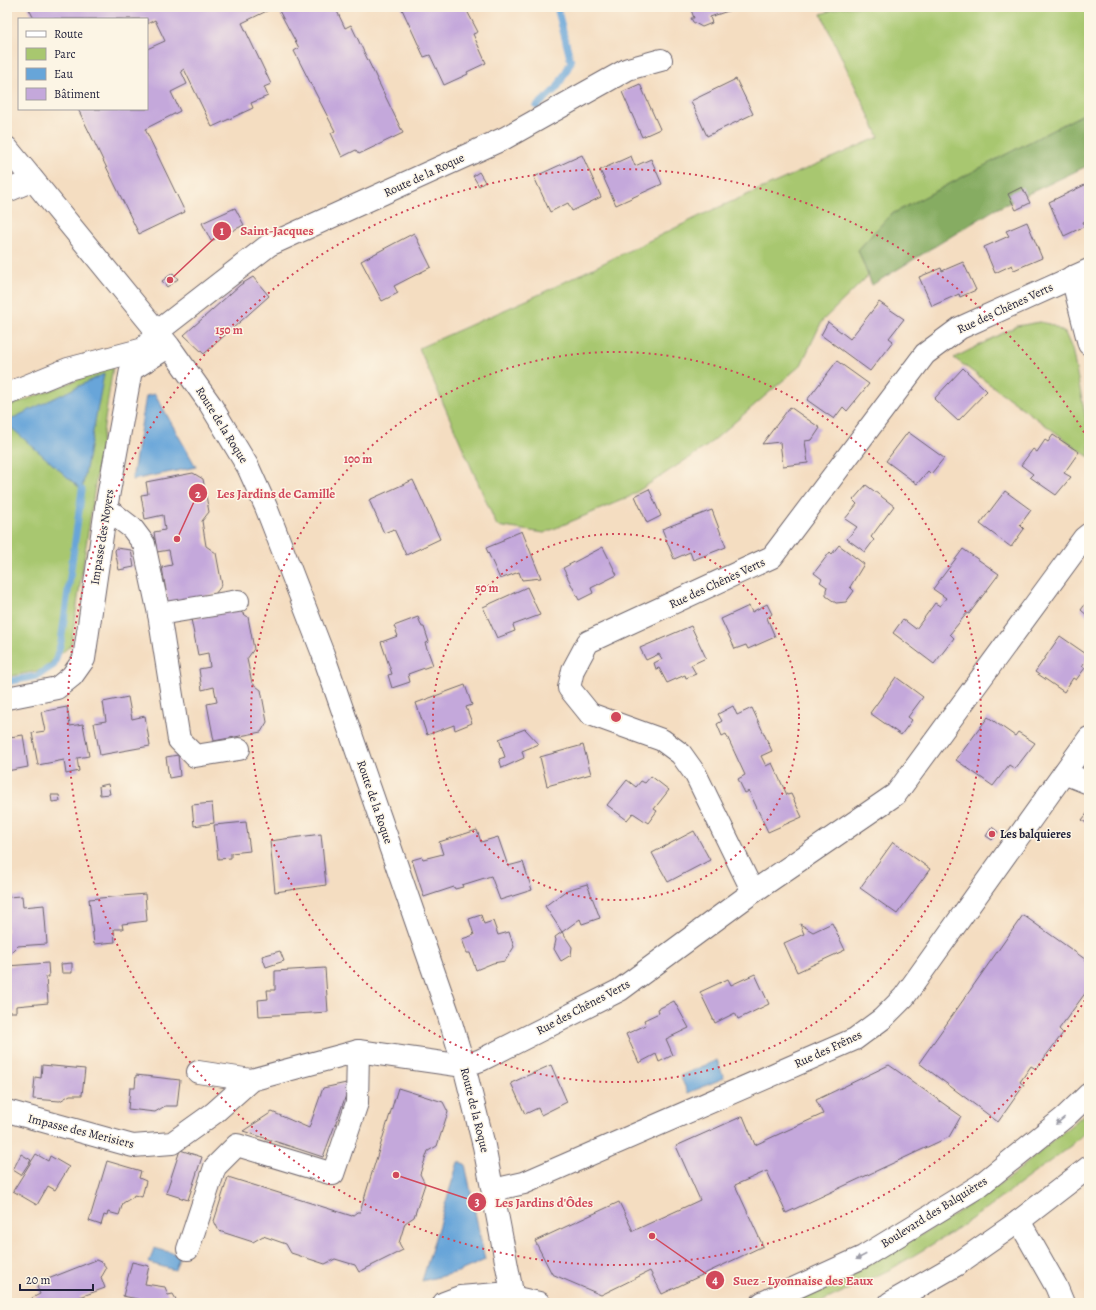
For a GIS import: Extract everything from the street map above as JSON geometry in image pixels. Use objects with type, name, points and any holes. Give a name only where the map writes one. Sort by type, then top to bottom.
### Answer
[{"type":"street","name":"Route de la Roque","points":[[7,394],[68,369],[144,349],[163,339],[269,245],[505,138],[628,70],[661,60]]},
{"type":"street","name":"Route de la Roque","points":[[7,148],[163,339],[210,404],[248,467],[266,507],[323,654],[448,1013],[464,1066],[484,1146],[514,1301]]},
{"type":"street","points":[[7,191],[33,180]]},
{"type":"street","name":"Rue des Chênes Verts","points":[[753,892],[696,775],[681,754],[662,740],[590,714],[569,688],[573,670],[588,642],[772,557],[925,354],[960,328],[1080,274],[1089,344]]},
{"type":"street","name":"Impasse des Noyers","points":[[7,698],[57,688],[72,676],[84,659],[106,508],[131,370],[163,339]]},
{"type":"street","points":[[106,508],[132,528],[144,544],[159,614],[179,740],[195,756],[239,749]]},
{"type":"street","name":"Rue des Chênes Verts","points":[[464,1066],[488,1056],[620,990],[753,892],[896,794],[1089,534]]},
{"type":"street","points":[[159,614],[238,601]]},
{"type":"street","name":"Rue des Frênes","points":[[493,1190],[524,1183],[848,1042],[882,1019],[904,996],[1089,738]]},
{"type":"street","points":[[1064,773],[1089,783]]},
{"type":"street","points":[[188,1249],[215,1167],[236,1144],[333,1174],[357,1103],[358,1051]]},
{"type":"street","name":"Impasse des Merisiers","points":[[7,1111],[133,1146],[172,1143],[214,1113],[251,1080],[358,1051],[464,1066]]},
{"type":"street","points":[[198,1072],[251,1080]]},
{"type":"street","name":"Boulevard des Balquières","points":[[762,1303],[863,1257],[979,1186],[1065,1117],[1089,1094]]},
{"type":"street","points":[[890,1303],[956,1265],[1019,1221],[1089,1167]]},
{"type":"street","points":[[1019,1221],[1056,1286],[1063,1303]]},
{"type":"street","points":[[444,1303],[460,1297],[498,1294],[514,1301],[539,1303]]},
{"type":"green space","points":[[842,7],[1089,7],[1089,111],[890,215],[858,250],[868,276],[822,321],[801,365],[707,446],[629,497],[544,533],[497,526],[419,348],[538,295],[708,212],[879,137],[821,14]]},
{"type":"green space","points":[[1089,111],[1089,165],[994,210],[872,285],[858,250],[890,215]]},
{"type":"green space","points":[[1040,322],[1050,324],[1065,333],[1072,349],[1089,435],[1089,457],[954,358],[1017,326]]},
{"type":"green space","points":[[113,366],[71,645],[42,670],[7,677],[7,407]]},
{"type":"green space","points":[[1089,1110],[1089,1128],[1073,1144],[986,1209],[951,1233],[891,1269],[819,1303],[792,1303],[852,1274],[944,1222],[1014,1174]]},
{"type":"water","points":[[104,374],[82,490],[7,424],[7,421]]},
{"type":"water","points":[[155,394],[196,467],[132,480],[146,396]]},
{"type":"water","points":[[717,1060],[724,1078],[688,1093],[680,1076]]},
{"type":"water","points":[[458,1162],[465,1164],[485,1260],[458,1272],[422,1281]]},
{"type":"water","points":[[154,1248],[180,1255],[175,1270],[149,1263]]},
{"type":"building","points":[[28,7],[275,7],[242,23],[271,84],[264,87],[268,96],[251,103],[253,108],[212,127],[184,69],[181,71],[187,84],[171,92],[180,111],[145,129],[185,212],[139,234],[78,110],[148,110],[148,49],[165,41],[155,20],[148,24],[148,18],[34,18]]},
{"type":"building","points":[[277,7],[335,7],[345,28],[351,25],[403,133],[359,154],[356,150],[342,157],[331,133],[335,131],[294,51],[299,48]]},
{"type":"building","points":[[401,7],[465,7],[478,32],[473,34],[486,63],[467,72],[468,74],[444,85],[430,55],[424,57]]},
{"type":"building","points":[[690,7],[734,7],[731,8],[731,10],[710,17],[712,23],[702,27],[693,22],[691,18],[694,18]]},
{"type":"building","points":[[736,79],[753,114],[707,136],[691,101]]},
{"type":"building","points":[[640,84],[660,129],[642,137],[622,92]]},
{"type":"building","points":[[582,155],[601,197],[572,211],[568,203],[550,212],[534,177]]},
{"type":"building","points":[[631,156],[635,166],[651,159],[662,184],[616,205],[600,170]]},
{"type":"building","points":[[479,172],[485,182],[479,186],[473,176]]},
{"type":"building","points":[[1089,183],[1089,219],[1083,222],[1085,226],[1064,236],[1049,202]]},
{"type":"building","points":[[1022,187],[1030,203],[1016,210],[1008,194]]},
{"type":"building","points":[[235,208],[244,225],[211,241],[202,223]]},
{"type":"building","points":[[1027,222],[1042,258],[1014,270],[1012,265],[995,273],[984,247],[1009,236],[1006,231]]},
{"type":"building","points":[[414,233],[431,267],[394,286],[398,293],[382,301],[361,261]]},
{"type":"building","points":[[963,262],[976,290],[960,297],[959,294],[932,306],[919,277],[941,268],[942,271]]},
{"type":"building","points":[[173,273],[178,279],[167,287],[162,281]]},
{"type":"building","points":[[253,277],[269,296],[204,354],[184,335],[240,285]]},
{"type":"building","points":[[879,302],[904,319],[889,338],[893,341],[870,371],[821,335],[828,322],[850,339]]},
{"type":"building","points":[[837,361],[869,384],[847,411],[843,407],[834,419],[807,400]]},
{"type":"building","points":[[963,368],[987,391],[958,421],[934,399]]},
{"type":"building","points":[[790,407],[820,428],[812,440],[805,441],[808,463],[783,466],[780,442],[762,444]]},
{"type":"building","points":[[908,432],[944,458],[931,474],[928,471],[917,484],[886,461]]},
{"type":"building","points":[[1053,435],[1079,452],[1064,473],[1071,477],[1056,495],[1030,477],[1033,474],[1021,465],[1033,449],[1037,452],[1045,440],[1048,442]]},
{"type":"building","points":[[193,473],[203,479],[209,512],[202,521],[206,546],[216,553],[222,585],[215,594],[168,603],[162,567],[172,565],[169,550],[157,552],[154,532],[165,530],[163,515],[145,519],[141,495],[148,494],[146,482]]},
{"type":"building","points":[[413,480],[440,539],[406,555],[394,529],[384,533],[369,500]]},
{"type":"building","points":[[866,485],[894,506],[871,537],[874,540],[865,552],[847,539],[857,527],[845,519],[857,504],[853,500]]},
{"type":"building","points":[[649,489],[661,516],[647,523],[635,496]]},
{"type":"building","points":[[1005,491],[1031,510],[1020,525],[1024,529],[1011,547],[980,524]]},
{"type":"building","points":[[712,510],[726,547],[693,560],[690,552],[674,559],[662,529]]},
{"type":"building","points":[[522,531],[541,578],[522,580],[519,572],[500,579],[486,548]]},
{"type":"building","points":[[839,545],[864,564],[850,587],[854,591],[846,602],[836,603],[826,596],[827,587],[820,582],[822,579],[814,573],[830,552],[832,554]]},
{"type":"building","points":[[603,547],[617,575],[591,588],[593,593],[579,600],[563,568]]},
{"type":"building","points":[[116,548],[131,550],[134,567],[119,570],[115,551]]},
{"type":"building","points":[[963,549],[999,574],[969,614],[967,613],[950,634],[954,638],[934,664],[893,633],[903,619],[916,629],[935,603],[940,606],[946,598],[933,589]]},
{"type":"building","points":[[527,587],[540,615],[513,625],[515,631],[497,638],[483,607]]},
{"type":"building","points":[[1089,591],[1089,599],[1085,596]]},
{"type":"building","points":[[1089,599],[1089,617],[1081,610]]},
{"type":"building","points":[[767,604],[772,614],[767,618],[775,637],[748,649],[746,645],[735,649],[721,619],[749,606],[752,612]]},
{"type":"building","points":[[238,610],[248,617],[254,649],[247,659],[252,683],[261,690],[267,722],[261,732],[214,741],[207,704],[217,702],[214,687],[202,690],[199,669],[210,667],[208,653],[198,655],[191,619]]},
{"type":"building","points":[[418,617],[422,627],[424,627],[429,642],[425,643],[433,665],[408,674],[410,682],[392,688],[388,675],[392,674],[381,642],[398,636],[394,626]]},
{"type":"building","points":[[691,626],[706,658],[691,665],[696,674],[686,678],[685,675],[667,683],[659,668],[656,669],[654,663],[662,659],[659,654],[646,660],[640,648]]},
{"type":"building","points":[[1060,636],[1089,656],[1082,666],[1085,668],[1076,680],[1073,678],[1064,692],[1035,672]]},
{"type":"building","points":[[896,677],[923,697],[908,717],[912,720],[901,735],[870,713]]},
{"type":"building","points":[[465,685],[472,705],[466,707],[472,723],[455,730],[454,725],[427,735],[416,703]]},
{"type":"building","points":[[128,697],[132,719],[145,716],[150,746],[100,755],[94,723],[106,721],[103,702]]},
{"type":"building","points":[[733,706],[737,715],[752,708],[772,751],[761,756],[766,766],[772,763],[787,795],[791,794],[802,817],[768,832],[749,791],[745,793],[738,779],[745,775],[726,734],[722,736],[717,724],[722,721],[718,714]]},
{"type":"building","points":[[67,707],[70,726],[83,724],[89,756],[77,758],[79,771],[66,774],[64,760],[38,765],[32,733],[45,731],[41,712]]},
{"type":"building","points":[[988,717],[1015,736],[1018,732],[1035,743],[1015,769],[1009,765],[993,786],[956,760]]},
{"type":"building","points":[[7,725],[10,737],[23,735],[28,767],[7,771]]},
{"type":"building","points":[[525,729],[539,744],[522,751],[524,758],[502,768],[499,759],[505,757],[499,739]]},
{"type":"building","points":[[583,745],[591,774],[547,786],[540,757]]},
{"type":"building","points":[[178,755],[180,776],[169,778],[166,757]]},
{"type":"building","points":[[651,776],[669,790],[654,809],[657,811],[648,823],[633,813],[627,820],[607,805],[627,780],[636,787],[641,781],[645,783]]},
{"type":"building","points":[[108,784],[110,794],[100,795],[99,786]]},
{"type":"building","points":[[51,795],[59,795],[60,801],[52,802]]},
{"type":"building","points":[[212,803],[214,823],[194,826],[192,805]]},
{"type":"building","points":[[1089,811],[1089,825],[1082,820]]},
{"type":"building","points":[[246,822],[250,851],[231,853],[231,858],[218,859],[214,825]]},
{"type":"building","name":"Les balquieres","points":[[992,827],[998,832],[992,840],[986,836]]},
{"type":"building","points":[[477,830],[481,842],[498,837],[508,866],[523,862],[532,890],[500,900],[491,876],[462,885],[463,887],[455,889],[454,887],[424,897],[412,860],[443,854],[439,842]]},
{"type":"building","points":[[694,831],[710,860],[668,882],[652,853]]},
{"type":"building","points":[[321,834],[326,885],[275,892],[270,841]]},
{"type":"building","points":[[893,842],[930,869],[897,914],[860,888]]},
{"type":"building","points":[[587,884],[600,918],[582,924],[580,919],[562,932],[545,906],[567,890]]},
{"type":"building","points":[[145,894],[147,921],[122,924],[123,929],[114,929],[115,942],[94,944],[89,899]]},
{"type":"building","points":[[22,896],[23,907],[44,905],[47,944],[17,946],[9,954],[7,954],[7,897]]},
{"type":"building","points":[[481,915],[484,924],[493,921],[498,935],[509,932],[514,947],[505,961],[493,963],[476,970],[470,953],[467,953],[462,939],[474,935],[469,919]]},
{"type":"building","points":[[1023,915],[1089,962],[1089,988],[1059,1029],[1063,1033],[1036,1069],[1031,1066],[1020,1082],[1024,1085],[998,1122],[919,1063]]},
{"type":"building","points":[[832,923],[845,950],[797,972],[784,943],[804,934],[800,924],[813,932]]},
{"type":"building","points":[[562,932],[572,947],[571,955],[561,961],[554,949],[556,940],[555,937]]},
{"type":"building","points":[[280,951],[284,961],[266,967],[262,956]]},
{"type":"building","points":[[48,963],[49,977],[46,977],[48,1003],[16,1006],[16,1012],[7,1012],[7,966]]},
{"type":"building","points":[[72,963],[72,973],[62,973],[61,964]]},
{"type":"building","points":[[325,968],[328,1012],[259,1016],[258,1000],[268,999],[267,990],[275,990],[275,971]]},
{"type":"building","points":[[755,974],[769,1004],[738,1019],[735,1013],[715,1023],[700,992],[728,979],[731,985]]},
{"type":"building","points":[[674,1001],[689,1028],[666,1039],[673,1055],[659,1062],[656,1054],[639,1063],[626,1034],[646,1025],[644,1020],[659,1013],[658,1009]]},
{"type":"building","points":[[42,1065],[85,1069],[82,1095],[70,1095],[60,1101],[33,1099],[35,1077],[41,1078]]},
{"type":"building","points":[[551,1065],[567,1102],[541,1115],[538,1108],[525,1114],[511,1083]]},
{"type":"building","points":[[889,1065],[961,1116],[949,1137],[786,1213],[767,1171],[735,1185],[763,1246],[662,1294],[650,1271],[601,1295],[552,1274],[535,1241],[619,1202],[633,1231],[700,1200],[676,1146],[743,1116],[755,1145],[823,1114],[816,1100]]},
{"type":"building","points":[[136,1075],[180,1080],[177,1106],[165,1106],[155,1112],[128,1109],[130,1088],[135,1088]]},
{"type":"building","points":[[351,1082],[323,1157],[243,1131],[272,1112],[309,1128],[323,1088]]},
{"type":"building","points":[[398,1088],[443,1102],[448,1112],[437,1146],[428,1151],[420,1174],[425,1184],[414,1217],[405,1223],[399,1243],[403,1250],[359,1272],[355,1265],[335,1259],[325,1264],[291,1253],[286,1244],[263,1236],[253,1242],[219,1231],[214,1221],[228,1177],[352,1216],[357,1212],[360,1212]]},
{"type":"building","points":[[180,1150],[202,1157],[188,1200],[166,1193]]},
{"type":"building","points":[[21,1154],[31,1160],[21,1175],[13,1170]]},
{"type":"building","points":[[36,1154],[48,1161],[50,1156],[69,1167],[55,1190],[48,1186],[37,1205],[13,1191]]},
{"type":"building","points":[[107,1161],[141,1171],[139,1178],[146,1181],[142,1197],[134,1195],[123,1203],[119,1215],[108,1212],[107,1216],[104,1215],[101,1225],[89,1221]]},
{"type":"building","points":[[96,1260],[103,1263],[106,1269],[101,1277],[105,1288],[80,1297],[82,1303],[31,1303],[32,1298],[40,1294],[37,1287],[49,1281],[48,1279]]},
{"type":"building","points":[[132,1262],[149,1266],[145,1284],[165,1287],[168,1295],[173,1294],[178,1303],[139,1303],[137,1299],[123,1296]]},
{"type":"waterway","points":[[537,106],[557,88],[571,62],[557,7]]},
{"type":"waterway","points":[[7,682],[37,676],[54,665],[61,642],[82,490]]},
{"type":"place","name":"Saint-Jacques","points":[[170,280]]},
{"type":"place","name":"Les Jardins de Camille","points":[[177,539]]},
{"type":"place","name":"Les balquieres","points":[[992,834]]},
{"type":"place","name":"Les Jardins d'Ôdes","points":[[396,1175]]},
{"type":"place","name":"Suez - Lyonnaise des Eaux","points":[[652,1236]]}]
